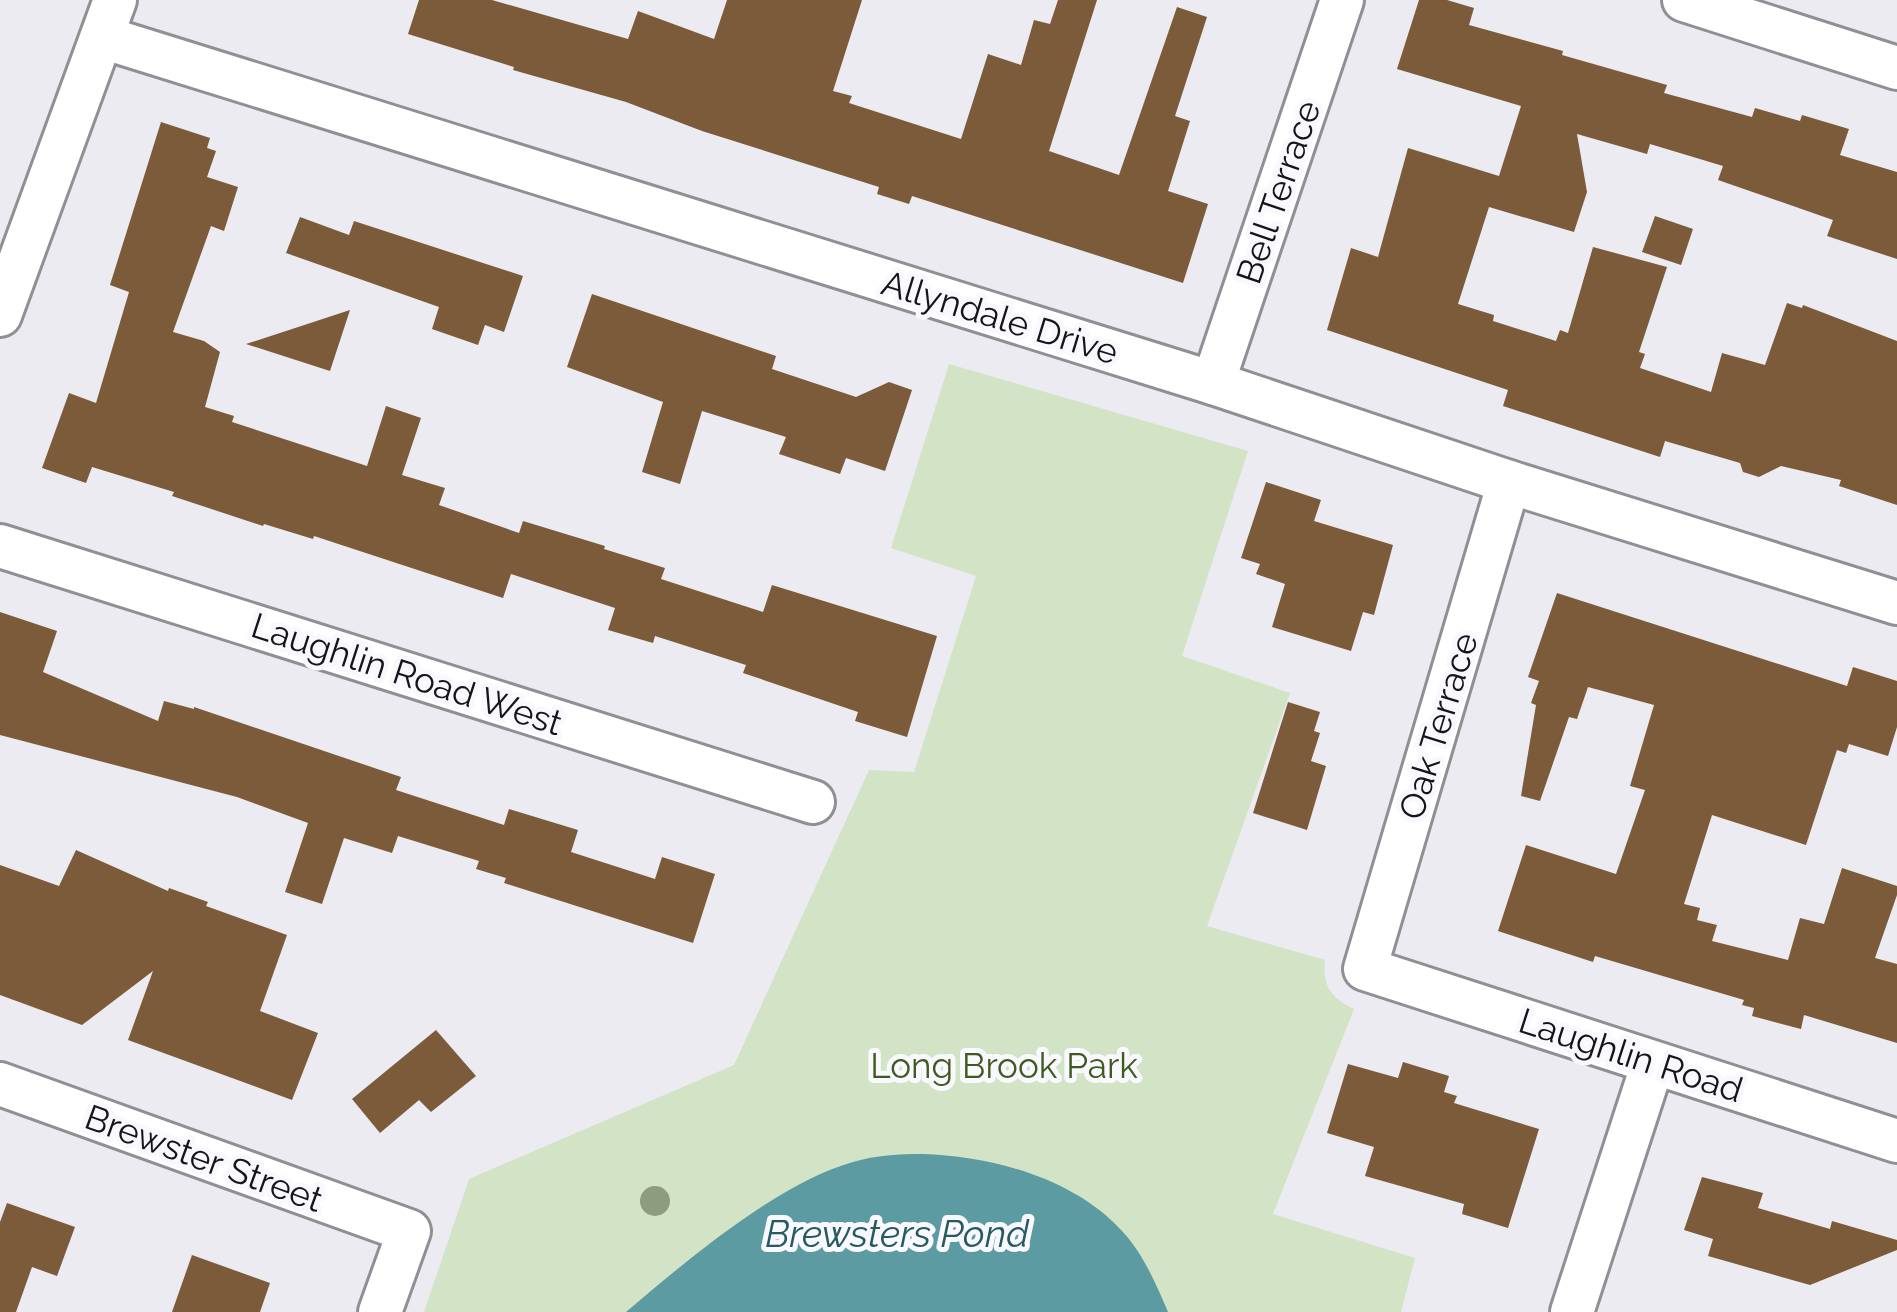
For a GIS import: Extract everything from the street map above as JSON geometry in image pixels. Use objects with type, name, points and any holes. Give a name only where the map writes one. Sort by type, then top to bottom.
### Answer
[{"type":"street","name":"Bell Terrace","points":[[1213,383],[1342,0]]},
{"type":"street","points":[[1684,0],[1897,68]]},
{"type":"street","name":"Allyndale Drive","points":[[108,18],[1510,482],[1897,603]]},
{"type":"street","points":[[0,315],[108,18]]},
{"type":"street","name":"Oak Terrace","points":[[1365,969],[1510,482]]},
{"type":"street","name":"Laughlin Road West","points":[[0,546],[813,802]]},
{"type":"street","name":"Laughlin Road","points":[[1365,969],[1897,1141]]},
{"type":"street","points":[[1572,1312],[1653,1063]]},
{"type":"street","name":"Brewster Street","points":[[0,1084],[409,1231],[380,1312]]},
{"type":"green space","name":"Long Brook Park","points":[[949,364],[1248,451],[1182,656],[1290,693],[1207,926],[1325,960],[1330,990],[1354,1009],[1273,1214],[1415,1258],[1401,1312],[424,1312],[469,1179],[734,1065],[869,770],[914,772],[976,576],[891,548]]},
{"type":"water","name":"Brewsters Pond","points":[[923,1154],[1003,1165],[1080,1197],[1130,1240],[1168,1312],[626,1312],[734,1226],[794,1187],[862,1160]]},
{"type":"building","points":[[419,0],[492,0],[628,39],[638,11],[714,39],[727,0],[862,0],[833,91],[852,96],[849,103],[961,139],[988,54],[1021,65],[1034,20],[1050,24],[1058,0],[1097,0],[1049,151],[1119,175],[1177,7],[1207,17],[1175,116],[1190,121],[1168,191],[1208,204],[1183,283],[912,196],[909,204],[877,194],[879,187],[408,34]]},
{"type":"building","points":[[1419,0],[1447,0],[1474,8],[1469,25],[1667,85],[1664,93],[1752,117],[1755,108],[1800,121],[1802,115],[1849,129],[1840,155],[1897,172],[1897,259],[1827,236],[1833,220],[1718,180],[1723,166],[1650,144],[1647,154],[1577,134],[1587,192],[1574,232],[1489,207],[1458,304],[1494,315],[1493,321],[1556,341],[1560,330],[1568,333],[1593,247],[1667,267],[1639,352],[1645,354],[1640,368],[1711,392],[1722,353],[1765,365],[1787,303],[1802,308],[1803,305],[1897,341],[1897,505],[1839,486],[1841,480],[1781,466],[1759,477],[1743,472],[1740,463],[1665,441],[1660,457],[1503,406],[1508,390],[1327,330],[1351,248],[1378,257],[1408,148],[1499,176],[1521,106],[1397,69]]},
{"type":"building","points":[[161,122],[210,138],[207,148],[216,151],[207,177],[238,187],[224,231],[211,226],[173,332],[204,341],[220,352],[205,407],[234,416],[232,422],[367,466],[386,406],[421,418],[402,475],[445,488],[439,505],[519,533],[523,521],[605,546],[604,549],[665,568],[661,579],[763,612],[772,585],[937,636],[907,737],[855,721],[858,712],[743,673],[746,665],[655,636],[653,643],[608,630],[615,608],[511,574],[503,598],[314,536],[313,539],[263,526],[172,496],[174,492],[92,467],[86,483],[42,468],[69,393],[96,403],[129,292],[110,285]]},
{"type":"building","points":[[1655,216],[1693,229],[1681,265],[1642,252]]},
{"type":"building","points":[[300,217],[349,235],[354,221],[523,276],[504,332],[485,325],[478,345],[432,329],[439,307],[286,253]]},
{"type":"building","points":[[592,294],[776,356],[772,369],[856,397],[889,382],[912,390],[885,471],[846,458],[840,474],[779,454],[786,437],[702,411],[680,484],[642,472],[663,402],[567,367]]},
{"type":"building","points":[[350,310],[330,371],[246,344]]},
{"type":"building","points":[[1266,482],[1321,500],[1314,521],[1393,545],[1374,615],[1363,612],[1351,651],[1272,627],[1285,584],[1256,574],[1260,564],[1241,558]]},
{"type":"building","points":[[1557,593],[1847,686],[1853,667],[1897,681],[1897,727],[1888,756],[1849,744],[1846,753],[1837,750],[1806,845],[1712,815],[1684,904],[1700,908],[1697,920],[1717,925],[1712,941],[1788,960],[1800,918],[1824,924],[1842,868],[1897,886],[1875,958],[1897,964],[1897,1043],[1804,1015],[1801,1029],[1752,1016],[1754,1008],[1742,1005],[1744,1000],[1595,956],[1593,962],[1498,931],[1526,845],[1616,874],[1645,790],[1630,786],[1654,705],[1588,687],[1577,719],[1569,717],[1540,801],[1521,796],[1536,705],[1531,703],[1539,681],[1528,677]]},
{"type":"building","points":[[0,612],[57,631],[43,672],[158,721],[164,701],[194,707],[401,777],[396,790],[504,825],[509,809],[578,830],[571,852],[655,879],[662,857],[715,874],[693,943],[504,883],[506,878],[476,869],[479,861],[398,836],[392,853],[344,838],[322,904],[285,892],[308,823],[237,797],[0,735]]},
{"type":"building","points":[[1288,702],[1320,712],[1314,731],[1320,733],[1311,761],[1326,766],[1307,830],[1253,813]]},
{"type":"building","points":[[76,850],[168,891],[169,888],[208,902],[206,906],[287,935],[260,1011],[318,1033],[292,1100],[128,1040],[153,971],[82,1025],[0,995],[0,865],[59,886]]},
{"type":"building","points":[[436,1030],[476,1076],[431,1112],[419,1100],[380,1133],[352,1099]]},
{"type":"building","points":[[1403,1062],[1449,1076],[1444,1092],[1457,1096],[1454,1103],[1539,1129],[1508,1228],[1462,1214],[1464,1204],[1365,1176],[1374,1147],[1327,1133],[1348,1064],[1398,1078]]},
{"type":"building","points":[[1702,1177],[1763,1193],[1758,1208],[1830,1229],[1832,1221],[1897,1240],[1897,1250],[1810,1285],[1708,1256],[1713,1239],[1684,1230]]},
{"type":"building","points":[[7,1203],[75,1227],[57,1276],[32,1267],[16,1312],[0,1312],[0,1222]]},
{"type":"building","points":[[192,1255],[270,1283],[260,1312],[172,1312]]}]
